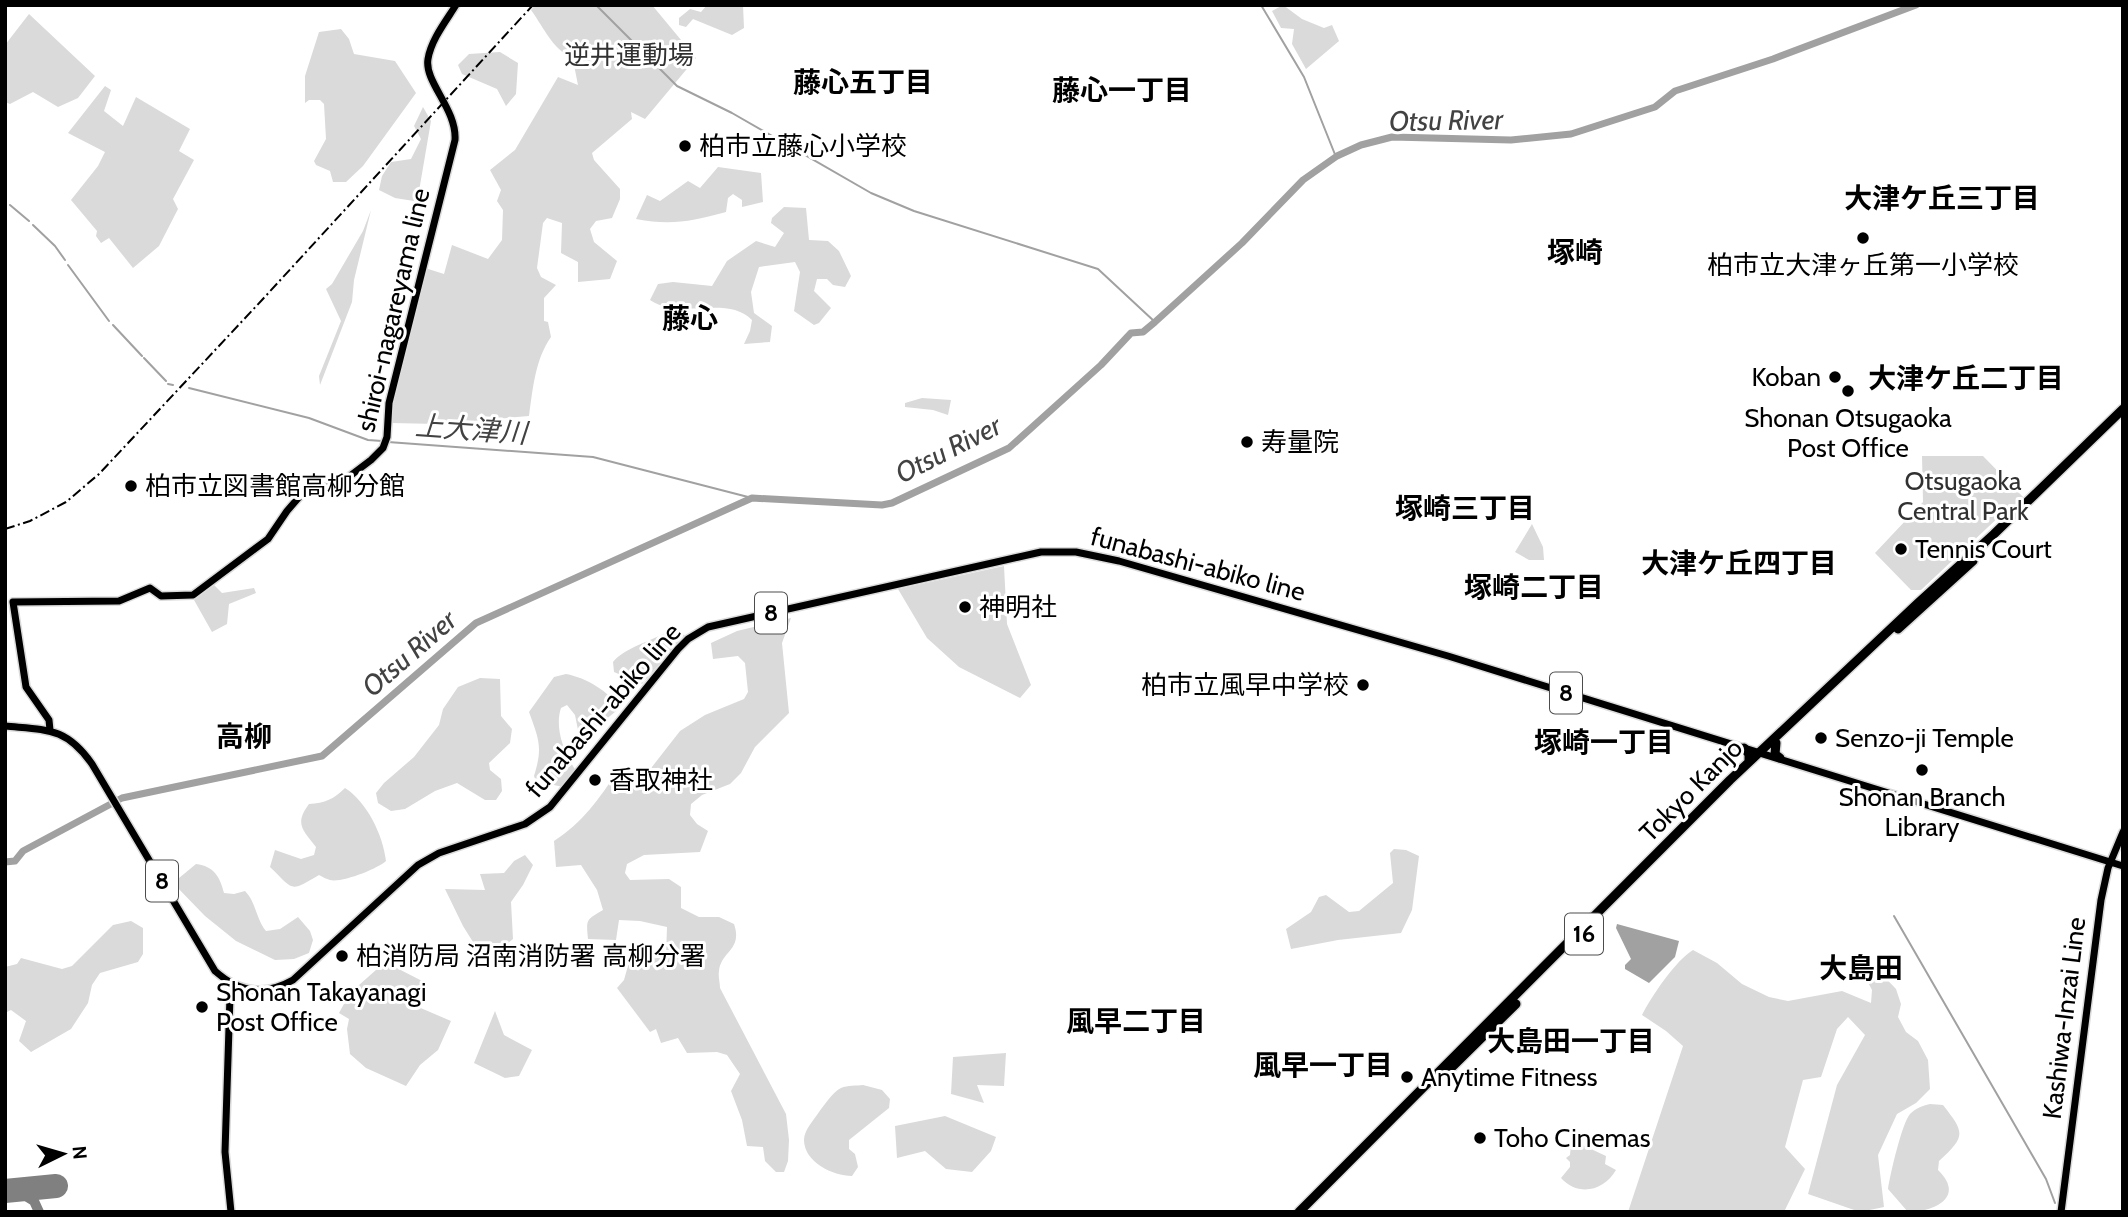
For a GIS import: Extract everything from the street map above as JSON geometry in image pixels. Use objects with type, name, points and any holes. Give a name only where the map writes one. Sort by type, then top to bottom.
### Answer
[{"type":"highway","name":"Tokyo Kanjo","points":[[1305,1212],[1496,1025],[1762,753],[2123,409]]},
{"type":"highway","name":"Tokyo Kanjo","points":[[1299,1212],[1749,762],[1776,743],[1976,558],[2123,416]]},
{"type":"highway","points":[[1776,743],[1775,751],[1780,758]]},
{"type":"highway","points":[[1744,748],[1749,754],[1749,762]]},
{"type":"main road","name":"shiroi-nagareyama line","points":[[50,730],[48,720],[26,687],[13,602],[119,601],[150,588],[161,596],[193,595],[268,539],[300,496],[342,482],[383,448],[387,436],[389,403],[455,140],[456,128],[452,117],[427,66],[431,48],[456,5]]},
{"type":"main road","name":"funabashi-abiko line","points":[[233,984],[261,991],[283,985],[309,967],[418,864],[439,853],[525,824],[543,813],[566,790],[678,649],[708,627],[1041,552],[1076,552],[1119,561],[1448,656],[2123,866]]},
{"type":"main road","name":"8","points":[[5,726],[50,730],[69,739],[78,747],[92,764],[205,956],[215,971],[233,984]]},
{"type":"main road","name":"Kashiwa-Inzai Line","points":[[2061,1212],[2099,912],[2110,862],[2123,832]]},
{"type":"main road","points":[[231,1212],[225,1152],[230,996],[233,984]]},
{"type":"green space","name":"逆井運動場","points":[[535,5],[652,5],[696,58],[645,119],[631,112],[632,119],[592,153],[594,160],[620,189],[620,199],[612,218],[596,221],[590,229],[594,242],[617,261],[610,279],[578,282],[578,262],[561,253],[562,223],[547,218],[543,223],[537,268],[541,277],[556,285],[544,298],[544,321],[548,322],[551,337],[538,365],[529,416],[438,424],[391,423],[398,375],[425,268],[444,274],[452,245],[488,259],[502,240],[503,210],[497,201],[501,190],[490,170],[515,150],[558,77],[578,85],[573,60],[549,37],[531,10]]},
{"type":"green space","points":[[707,5],[743,5],[744,28],[732,35],[693,19],[686,27],[679,25],[679,18],[690,9],[701,12]]},
{"type":"green space","points":[[1283,5],[1302,19],[1324,28],[1332,25],[1339,41],[1306,69],[1292,44],[1294,29],[1281,28],[1272,11]]},
{"type":"green space","points":[[29,14],[95,76],[78,98],[58,107],[33,92],[10,104],[5,102],[5,45]]},
{"type":"green space","points":[[341,29],[349,39],[354,54],[395,61],[416,93],[363,166],[346,182],[333,182],[330,171],[316,165],[314,161],[326,139],[324,104],[320,100],[309,100],[305,103],[305,76],[319,32]]},
{"type":"green space","points":[[500,52],[518,63],[516,94],[506,106],[497,89],[462,74],[458,65],[469,54]]},
{"type":"green space","points":[[105,86],[111,90],[104,111],[123,126],[136,97],[190,129],[179,151],[194,160],[173,199],[178,209],[159,246],[133,268],[109,238],[101,243],[96,236],[97,231],[71,200],[98,166],[105,152],[68,133]]},
{"type":"green space","points":[[423,107],[431,121],[418,197],[414,201],[395,198],[379,190],[382,176],[391,162],[411,159],[421,139],[414,126]]},
{"type":"green space","points":[[718,167],[761,173],[763,202],[742,207],[742,200],[733,194],[728,198],[726,212],[681,222],[636,219],[647,195],[660,201],[688,181],[700,188]]},
{"type":"green space","points":[[784,207],[806,208],[809,240],[828,241],[839,251],[851,276],[845,287],[833,285],[827,279],[817,279],[814,291],[831,308],[819,323],[814,325],[794,311],[800,272],[795,262],[759,267],[751,292],[754,313],[772,326],[770,342],[744,344],[752,320],[730,309],[676,308],[650,300],[658,284],[673,282],[712,286],[727,261],[756,241],[775,247],[784,233],[771,223],[772,218]]},
{"type":"green space","points":[[371,210],[354,280],[352,302],[320,385],[319,376],[341,321],[326,289],[332,284],[363,231]]},
{"type":"green space","points":[[922,398],[951,400],[948,415],[933,410],[905,407],[905,403]]},
{"type":"green space","name":"Otsugaoka Central Park","points":[[1922,456],[1983,456],[2025,499],[2017,507],[2003,513],[1921,590],[1911,590],[1875,553],[1923,502]]},
{"type":"green space","points":[[1532,524],[1543,547],[1544,560],[1529,560],[1515,552]]},
{"type":"green space","points":[[1004,566],[1007,624],[1031,685],[1020,698],[959,667],[927,638],[898,589]]},
{"type":"green space","points":[[214,585],[222,593],[254,588],[256,593],[229,604],[227,624],[212,632],[194,600]]},
{"type":"green space","points":[[791,618],[782,643],[789,713],[755,747],[741,773],[730,784],[702,795],[691,804],[690,815],[708,831],[700,852],[644,855],[627,864],[625,873],[630,880],[669,879],[681,887],[681,908],[699,917],[719,917],[734,924],[736,940],[721,964],[720,988],[786,1114],[788,1161],[784,1172],[776,1172],[765,1161],[763,1147],[747,1146],[742,1120],[731,1091],[740,1074],[727,1055],[717,1052],[687,1053],[678,1038],[661,1043],[656,1029],[650,1032],[617,988],[624,980],[631,955],[666,956],[667,927],[619,920],[616,940],[588,939],[588,921],[603,910],[597,890],[581,865],[556,867],[554,841],[597,801],[617,772],[641,781],[680,731],[705,715],[744,699],[748,692],[745,663],[738,656],[713,659],[711,643],[737,631]]},
{"type":"green space","points":[[670,630],[685,635],[642,684],[614,672],[613,662],[618,657]]},
{"type":"green space","points":[[566,674],[596,686],[620,708],[580,740],[575,715],[567,705],[561,708],[559,724],[562,742],[577,772],[563,787],[536,781],[534,776],[539,744],[529,712],[554,677]]},
{"type":"green space","points":[[480,678],[500,679],[501,716],[512,729],[510,743],[489,763],[490,770],[501,779],[502,791],[496,800],[485,800],[457,783],[435,791],[405,809],[391,811],[378,803],[376,793],[414,757],[439,725],[443,709],[458,687]]},
{"type":"green space","points":[[345,788],[373,820],[386,861],[343,879],[330,880],[319,875],[302,885],[288,884],[270,867],[275,850],[301,859],[314,855],[316,847],[302,827],[304,811],[309,804],[329,800]]},
{"type":"green space","points":[[1394,849],[1406,850],[1419,856],[1412,910],[1401,933],[1338,940],[1291,949],[1286,929],[1311,912],[1319,897],[1326,895],[1349,912],[1359,911],[1393,883],[1390,853]]},
{"type":"green space","points":[[525,855],[533,865],[511,902],[513,939],[498,951],[490,945],[478,950],[445,889],[485,890],[480,874],[504,873],[514,861]]},
{"type":"green space","points":[[196,864],[215,873],[224,893],[245,891],[266,931],[280,929],[298,917],[310,931],[313,940],[309,953],[294,959],[275,960],[236,941],[205,916],[173,883]]},
{"type":"green space","points":[[131,921],[143,928],[143,954],[138,962],[100,973],[92,985],[88,1003],[71,1029],[31,1052],[19,1041],[26,1021],[11,1010],[5,1013],[5,967],[17,964],[21,958],[62,969],[72,966],[113,925]]},
{"type":"green space","points":[[1693,950],[1717,963],[1742,984],[1769,997],[1788,1001],[1842,991],[1871,1003],[1872,990],[1863,973],[1874,966],[1896,989],[1901,1004],[1898,1017],[1906,1032],[1918,1041],[1928,1060],[1930,1089],[1916,1103],[1897,1114],[1878,1155],[1884,1207],[1860,1212],[1808,1194],[1837,1085],[1865,1035],[1848,1017],[1837,1029],[1821,1077],[1803,1080],[1785,1147],[1805,1169],[1784,1212],[1628,1212],[1683,1046],[1642,1015],[1672,970]]},
{"type":"green space","points":[[385,962],[428,984],[416,1006],[451,1021],[438,1050],[420,1065],[406,1086],[366,1068],[350,1054],[347,1029],[349,1019],[339,1013],[350,993]]},
{"type":"green space","points":[[495,1011],[504,1035],[532,1050],[519,1076],[505,1078],[474,1063]]},
{"type":"green space","points":[[1006,1053],[1004,1086],[977,1085],[984,1103],[951,1094],[953,1057]]},
{"type":"green space","points":[[863,1085],[882,1090],[890,1099],[889,1108],[849,1140],[849,1149],[855,1154],[858,1167],[852,1176],[836,1173],[814,1161],[805,1148],[804,1136],[835,1092],[844,1087]]},
{"type":"green space","points":[[1930,1104],[1943,1105],[1959,1128],[1958,1140],[1939,1161],[1938,1170],[1946,1180],[1948,1195],[1936,1206],[1908,1212],[1888,1189],[1889,1182],[1907,1119],[1915,1110]]},
{"type":"green space","points":[[945,1116],[996,1137],[991,1151],[972,1172],[946,1169],[925,1151],[897,1158],[895,1126]]},
{"type":"green space","points":[[1576,1142],[1606,1156],[1605,1164],[1616,1170],[1605,1183],[1583,1189],[1575,1188],[1561,1178],[1570,1167],[1566,1158],[1570,1155],[1571,1145]]},
{"type":"shaded area","points":[[1617,924],[1679,941],[1675,957],[1649,983],[1625,969],[1631,959],[1616,928]]},
{"type":"waterway","points":[[596,5],[677,86],[732,113],[871,193],[914,211],[1098,269],[1155,322]]},
{"type":"waterway","points":[[1261,5],[1304,77],[1336,157]]},
{"type":"waterway","name":"Otsu River","points":[[5,862],[15,861],[23,851],[122,798],[322,756],[476,623],[752,498],[882,505],[892,503],[1009,448],[1101,365],[1131,333],[1143,332],[1242,243],[1303,180],[1337,156],[1361,145],[1392,137],[1511,140],[1571,134],[1655,107],[1675,91],[1773,59],[1916,5]]},
{"type":"waterway","name":"上大津川","points":[[10,205],[29,221]]},
{"type":"waterway","name":"上大津川","points":[[33,225],[65,260]]},
{"type":"waterway","name":"上大津川","points":[[68,265],[109,321]]},
{"type":"waterway","name":"上大津川","points":[[113,325],[142,356]]},
{"type":"waterway","name":"上大津川","points":[[144,358],[166,381]]},
{"type":"waterway","name":"上大津川","points":[[168,384],[173,385]]},
{"type":"waterway","name":"上大津川","points":[[189,388],[309,418],[368,440],[382,441]]},
{"type":"waterway","name":"上大津川","points":[[388,442],[593,457],[752,498]]},
{"type":"waterway","points":[[1894,916],[2046,1179],[2055,1203]]},
{"type":"taxiway","points":[[16,1190],[34,1201],[39,1212]]},
{"type":"runway","points":[[5,1191],[56,1186]]},
{"type":"railway","points":[[5,529],[30,521],[66,502],[99,474],[533,5]]},
{"type":"place","name":"柏市立藤心小学校","points":[[685,146]]},
{"type":"place","name":"柏市立大津ヶ丘第一小学校","points":[[1863,238]]},
{"type":"place","name":"Koban","points":[[1835,377]]},
{"type":"place","name":"Shonan Otsugaoka Post Office","points":[[1848,391]]},
{"type":"place","name":"寿量院","points":[[1247,442]]},
{"type":"place","name":"柏市立図書館高柳分館","points":[[131,486]]},
{"type":"place","name":"Tennis Court","points":[[1901,549]]},
{"type":"place","name":"神明社","points":[[965,607]]},
{"type":"place","name":"柏市立風早中学校","points":[[1363,685]]},
{"type":"place","name":"Senzo-ji Temple","points":[[1821,738]]},
{"type":"place","name":"Shonan Branch Library","points":[[1922,770]]},
{"type":"place","name":"香取神社","points":[[595,780]]},
{"type":"place","name":"柏消防局 沼南消防署 高柳分署","points":[[342,956]]},
{"type":"place","name":"Shonan Takayanagi Post Office","points":[[202,1007]]},
{"type":"place","name":"Anytime Fitness","points":[[1407,1077]]},
{"type":"place","name":"Toho Cinemas","points":[[1480,1138]]},
{"type":"district","name":"藤心五丁目","points":[[863,82]]},
{"type":"district","name":"藤心一丁目","points":[[1122,90]]},
{"type":"district","name":"大津ケ丘三丁目","points":[[1942,198]]},
{"type":"district","name":"塚崎","points":[[1575,252]]},
{"type":"district","name":"藤心","points":[[690,318]]},
{"type":"district","name":"大津ケ丘二丁目","points":[[1966,378]]},
{"type":"district","name":"塚崎三丁目","points":[[1465,508]]},
{"type":"district","name":"大津ケ丘四丁目","points":[[1739,563]]},
{"type":"district","name":"塚崎二丁目","points":[[1534,587]]},
{"type":"district","name":"高柳","points":[[244,736]]},
{"type":"district","name":"塚崎一丁目","points":[[1604,742]]},
{"type":"district","name":"大島田","points":[[1861,968]]},
{"type":"district","name":"風早二丁目","points":[[1136,1021]]},
{"type":"district","name":"大島田一丁目","points":[[1571,1041]]},
{"type":"district","name":"風早一丁目","points":[[1323,1065]]}]
